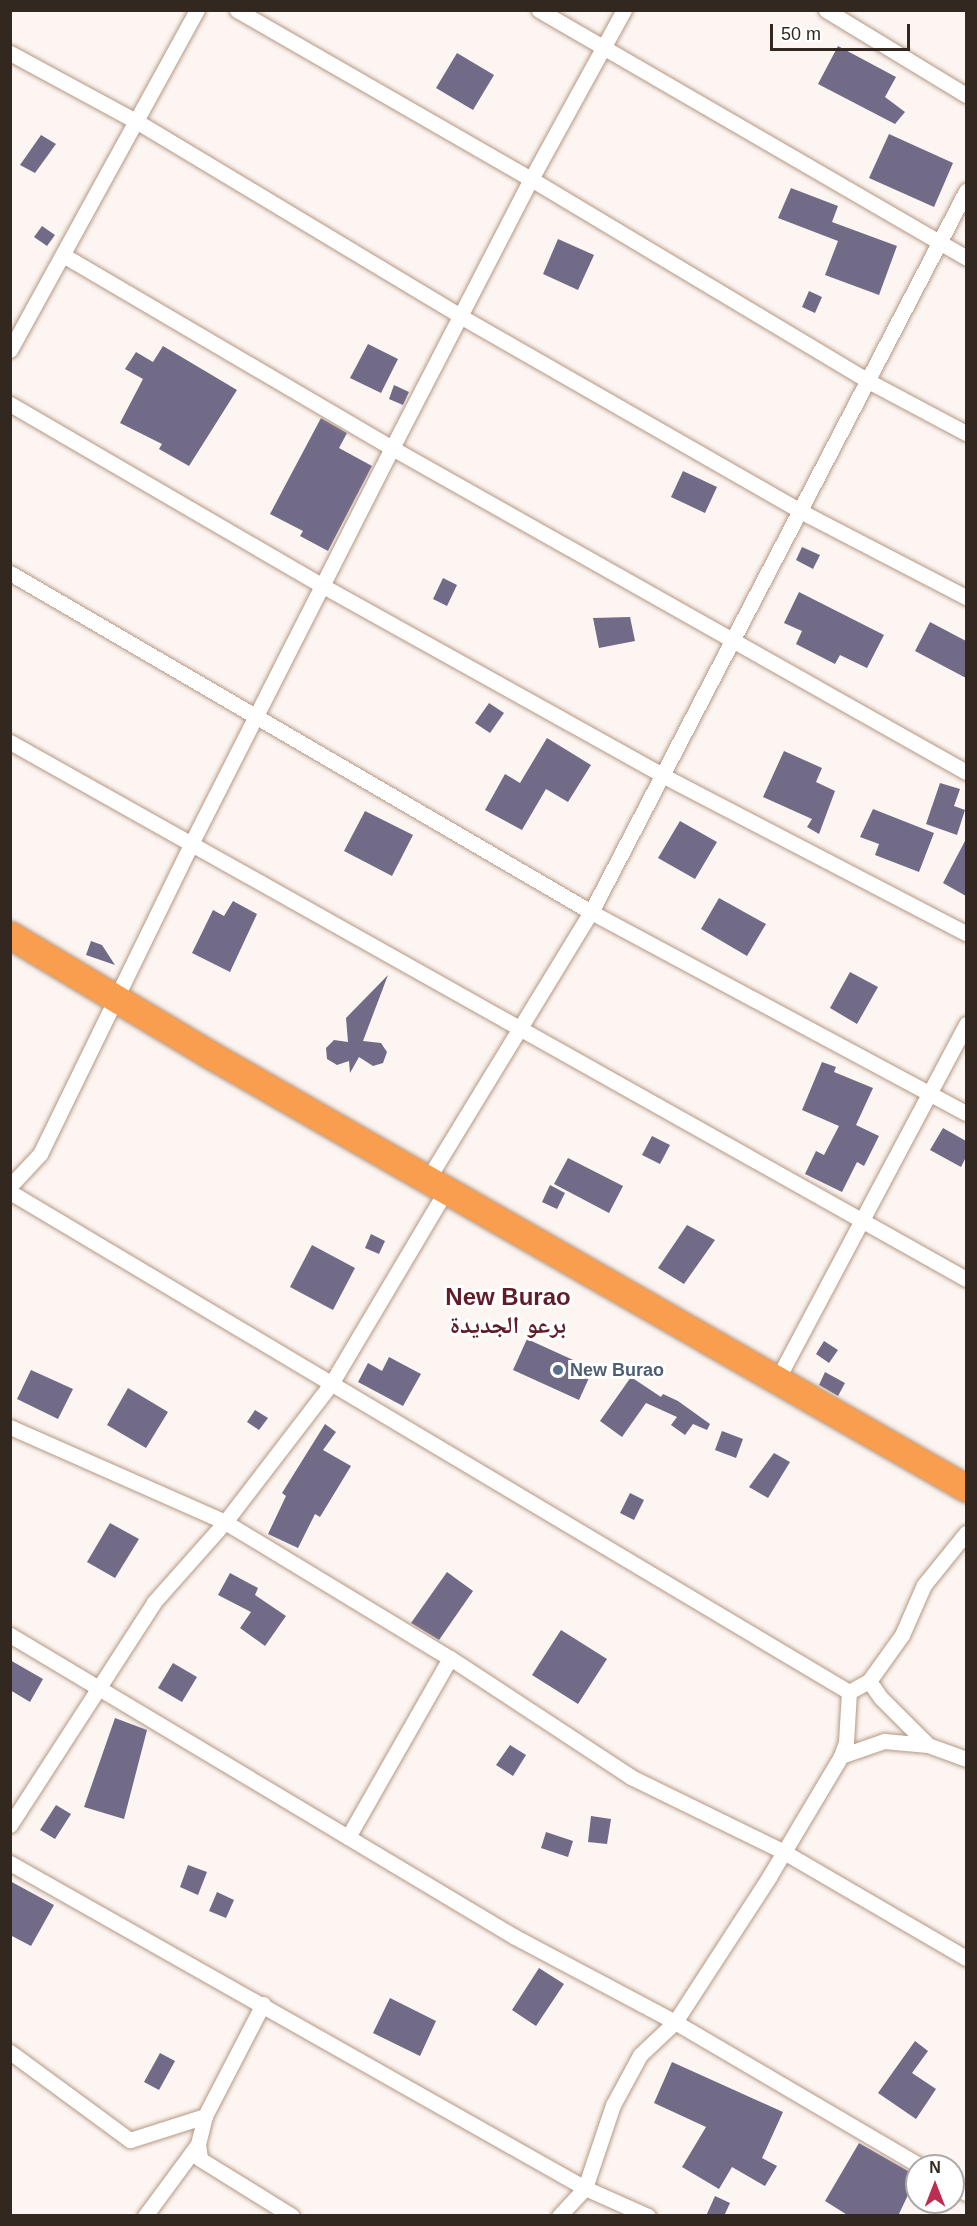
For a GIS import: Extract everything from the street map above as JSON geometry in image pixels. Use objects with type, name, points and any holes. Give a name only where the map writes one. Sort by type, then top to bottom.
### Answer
[{"type":"highway","points":[[10,935],[117,999],[966,1488]]},
{"type":"street","points":[[10,350],[197,10]]},
{"type":"street","points":[[237,10],[531,179],[868,381],[966,433]]},
{"type":"street","points":[[539,10],[966,258]]},
{"type":"street","points":[[10,1186],[40,1154],[191,844],[258,717],[392,448],[531,179],[624,10]]},
{"type":"street","points":[[826,10],[966,95]]},
{"type":"street","points":[[10,53],[136,121],[460,316],[800,511],[966,597]]},
{"type":"street","points":[[10,1825],[154,1602],[225,1522],[331,1384],[519,1029],[591,912],[966,191]]},
{"type":"street","points":[[63,255],[392,448],[966,772]]},
{"type":"street","points":[[10,404],[323,586],[662,776],[966,933]]},
{"type":"street","points":[[10,573],[591,912],[931,1092],[966,1113]]},
{"type":"street","points":[[10,742],[966,1279]]},
{"type":"street","points":[[778,1378],[966,1024]]},
{"type":"street","points":[[10,1192],[849,1692]]},
{"type":"street","points":[[10,1427],[225,1522],[450,1658],[631,1777],[784,1852],[966,1958]]},
{"type":"street","points":[[849,1692],[869,1681],[902,1635],[924,1585],[966,1533]]},
{"type":"street","points":[[10,1635],[100,1686],[164,1728],[515,1937],[675,2022],[905,2157]]},
{"type":"street","points":[[348,1837],[450,1658]]},
{"type":"street","points":[[869,1681],[880,1698],[928,1744]]},
{"type":"street","points":[[559,2216],[585,2188],[613,2105],[640,2055],[675,2022],[784,1852],[841,1756],[846,1742],[849,1692]]},
{"type":"street","points":[[841,1756],[884,1741],[928,1744],[966,1759]]},
{"type":"street","points":[[10,1863],[132,1935],[263,2004],[585,2188],[648,2216]]},
{"type":"street","points":[[263,2004],[205,2116],[198,2144],[200,2159],[292,2216]]},
{"type":"street","points":[[10,2052],[130,2140],[205,2116]]},
{"type":"street","points":[[145,2216],[198,2144]]},
{"type":"building","points":[[838,46],[896,77],[885,97],[905,112],[895,124],[818,84]]},
{"type":"building","points":[[457,53],[494,75],[473,110],[436,88]]},
{"type":"building","points":[[889,134],[953,163],[934,207],[869,178]]},
{"type":"building","points":[[41,135],[56,144],[35,173],[20,165]]},
{"type":"building","points":[[791,188],[838,206],[832,222],[897,246],[879,295],[825,275],[838,241],[778,218]]},
{"type":"building","points":[[42,226],[55,235],[47,246],[34,237]]},
{"type":"building","points":[[558,239],[594,255],[578,290],[543,274]]},
{"type":"building","points":[[809,291],[822,297],[815,313],[802,307]]},
{"type":"building","points":[[368,344],[398,359],[381,393],[350,378]]},
{"type":"building","points":[[163,346],[237,390],[189,466],[159,449],[162,444],[120,423],[143,379],[125,369],[136,352],[153,362]]},
{"type":"building","points":[[394,385],[409,392],[403,405],[389,399]]},
{"type":"building","points":[[321,418],[347,433],[339,448],[372,466],[328,551],[300,536],[303,531],[270,514]]},
{"type":"building","points":[[683,471],[717,487],[705,513],[671,497]]},
{"type":"building","points":[[802,547],[820,555],[813,569],[796,560]]},
{"type":"building","points":[[443,578],[457,585],[447,606],[433,599]]},
{"type":"building","points":[[799,592],[884,635],[867,668],[840,655],[835,664],[796,644],[802,631],[784,623]]},
{"type":"building","points":[[630,617],[635,641],[599,648],[593,618]]},
{"type":"building","points":[[930,622],[966,641],[966,678],[915,651]]},
{"type":"building","points":[[489,703],[504,713],[490,733],[475,723]]},
{"type":"building","points":[[547,738],[591,765],[568,802],[546,789],[522,830],[485,810],[505,774],[520,783]]},
{"type":"building","points":[[784,751],[822,768],[816,782],[835,791],[819,834],[807,827],[812,819],[763,797]]},
{"type":"building","points":[[940,783],[960,789],[954,806],[965,810],[957,835],[926,824]]},
{"type":"building","points":[[873,809],[934,833],[919,872],[875,855],[879,844],[860,837]]},
{"type":"building","points":[[365,811],[413,835],[392,876],[344,851]]},
{"type":"building","points":[[680,821],[717,842],[695,879],[658,858]]},
{"type":"building","points":[[966,839],[966,896],[943,883]]},
{"type":"building","points":[[719,898],[766,924],[747,956],[701,929]]},
{"type":"building","points":[[233,901],[257,914],[230,972],[192,953],[213,910],[224,916]]},
{"type":"building","points":[[91,941],[102,945],[115,965],[86,955]]},
{"type":"building","points":[[850,972],[878,987],[857,1024],[830,1008]]},
{"type":"building","points":[[388,975],[363,1041],[381,1043],[387,1052],[383,1063],[373,1066],[359,1057],[350,1073],[349,1061],[337,1065],[327,1059],[326,1048],[334,1040],[348,1042],[346,1018]]},
{"type":"building","points":[[822,1062],[836,1067],[834,1072],[873,1088],[856,1125],[879,1136],[864,1166],[857,1162],[842,1192],[805,1174],[816,1151],[824,1155],[839,1126],[802,1110]]},
{"type":"building","points":[[943,1128],[966,1141],[966,1157],[961,1167],[930,1150]]},
{"type":"building","points":[[652,1136],[670,1145],[660,1164],[642,1155]]},
{"type":"building","points":[[568,1158],[623,1186],[609,1213],[554,1184]]},
{"type":"building","points":[[550,1185],[565,1193],[557,1209],[542,1202]]},
{"type":"building","points":[[687,1225],[715,1240],[684,1284],[658,1268]]},
{"type":"building","points":[[371,1234],[385,1241],[379,1254],[365,1248]]},
{"type":"building","points":[[312,1245],[355,1268],[333,1310],[290,1287]]},
{"type":"building","points":[[527,1339],[593,1369],[579,1400],[513,1370]]},
{"type":"building","points":[[824,1341],[838,1350],[829,1363],[816,1354]]},
{"type":"building","points":[[389,1357],[421,1374],[403,1406],[358,1382],[368,1363],[382,1371]]},
{"type":"building","points":[[31,1370],[73,1389],[58,1419],[17,1399]]},
{"type":"building","points":[[825,1372],[845,1383],[838,1396],[819,1385]]},
{"type":"building","points":[[631,1377],[661,1397],[663,1394],[678,1401],[710,1424],[707,1430],[693,1424],[685,1435],[671,1425],[677,1417],[646,1403],[622,1437],[600,1421]]},
{"type":"building","points":[[128,1388],[168,1412],[146,1448],[107,1425]]},
{"type":"building","points":[[255,1410],[268,1418],[259,1430],[247,1422]]},
{"type":"building","points":[[325,1424],[336,1432],[323,1450],[351,1466],[320,1517],[315,1514],[298,1548],[268,1534],[286,1496],[282,1493]]},
{"type":"building","points":[[722,1431],[743,1439],[736,1458],[715,1450]]},
{"type":"building","points":[[774,1453],[790,1462],[768,1498],[749,1487]]},
{"type":"building","points":[[630,1493],[644,1500],[634,1520],[620,1513]]},
{"type":"building","points":[[110,1523],[139,1539],[115,1578],[87,1562]]},
{"type":"building","points":[[447,1572],[473,1591],[439,1640],[411,1623]]},
{"type":"building","points":[[230,1573],[258,1588],[255,1595],[286,1616],[265,1646],[240,1628],[251,1612],[218,1595]]},
{"type":"building","points":[[561,1630],[607,1659],[578,1704],[532,1675]]},
{"type":"building","points":[[10,1660],[43,1679],[30,1702],[10,1690]]},
{"type":"building","points":[[173,1663],[197,1677],[182,1702],[158,1688]]},
{"type":"building","points":[[115,1718],[147,1730],[124,1819],[84,1807]]},
{"type":"building","points":[[510,1745],[526,1755],[513,1776],[496,1765]]},
{"type":"building","points":[[56,1805],[71,1814],[55,1839],[40,1830]]},
{"type":"building","points":[[591,1816],[611,1819],[607,1844],[588,1842]]},
{"type":"building","points":[[546,1832],[573,1841],[568,1857],[541,1848]]},
{"type":"building","points":[[188,1865],[207,1872],[198,1895],[180,1887]]},
{"type":"building","points":[[10,1881],[54,1905],[31,1946],[10,1935]]},
{"type":"building","points":[[217,1892],[234,1900],[226,1918],[209,1911]]},
{"type":"building","points":[[539,1968],[564,1984],[536,2026],[512,2010]]},
{"type":"building","points":[[390,1998],[436,2021],[420,2056],[373,2033]]},
{"type":"building","points":[[915,2041],[928,2051],[912,2073],[936,2089],[916,2119],[878,2093]]},
{"type":"building","points":[[160,2053],[175,2061],[159,2090],[144,2082]]},
{"type":"building","points":[[672,2062],[783,2112],[762,2158],[777,2166],[765,2186],[732,2167],[719,2189],[682,2167],[706,2127],[654,2103]]},
{"type":"building","points":[[859,2143],[905,2169],[905,2201],[898,2216],[849,2216],[825,2201]]},
{"type":"building","points":[[715,2196],[730,2203],[724,2216],[706,2216]]},
{"type":"place","name":"New Burao","points":[[558,1370]]},
{"type":"district","name":"New Burao برعو الجديدة","points":[[508,1311]]}]
